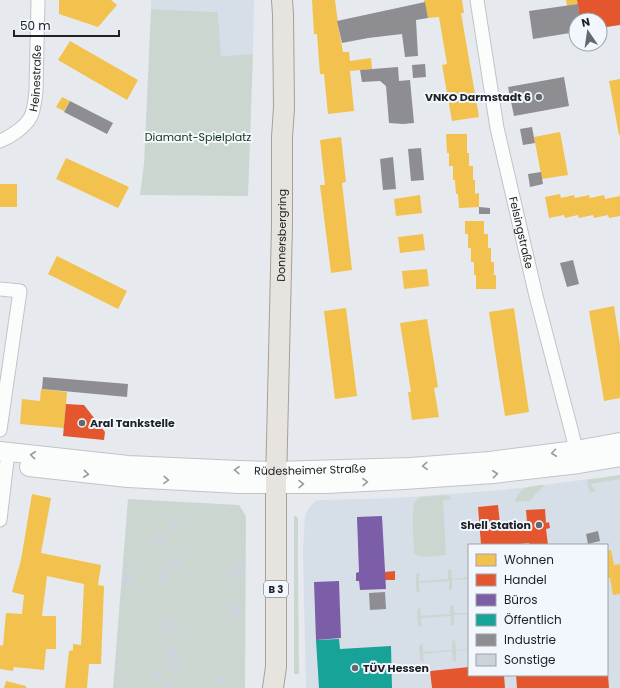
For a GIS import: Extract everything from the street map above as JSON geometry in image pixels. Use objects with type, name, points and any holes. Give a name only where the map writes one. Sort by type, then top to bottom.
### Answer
[{"type":"main road","name":"Donnersbergring","points":[[276,477],[284,108],[282,0]]},
{"type":"main road","name":"Rüdesheimer Straße","points":[[4,458],[128,478],[228,484],[276,477],[326,484],[456,477],[516,472],[577,457],[620,442]]},
{"type":"main road","name":"Rüdesheimer Straße","points":[[577,457],[620,457]]},
{"type":"main road","name":"B 3","points":[[273,688],[276,667],[276,477]]},
{"type":"main road","name":"B 3","points":[[276,667],[280,688]]},
{"type":"street","name":"Heinestraße","points":[[0,141],[10,137],[21,128],[30,118],[34,105],[36,91],[38,0]]},
{"type":"street","name":"Felsingstraße","points":[[476,0],[497,128],[536,296],[577,457]]},
{"type":"street","points":[[0,288],[20,291],[0,430]]},
{"type":"street","points":[[0,520],[4,458]]},
{"type":"shaded area","points":[[151,0],[254,0],[253,54],[221,56],[218,12],[151,9]]},
{"type":"shaded area","points":[[620,475],[620,688],[306,688],[303,551],[305,515],[312,504],[316,501],[397,498],[504,490]]},
{"type":"green space","name":"Diamant-Spielplatz","points":[[151,9],[218,12],[221,56],[253,54],[248,196],[140,195],[144,164]]},
{"type":"green space","points":[[620,475],[620,479],[590,484],[596,491],[589,491],[587,480]]},
{"type":"green space","points":[[545,485],[530,501],[515,502],[519,493],[526,488]]},
{"type":"green space","points":[[449,496],[451,499],[443,501],[446,555],[422,557],[414,553],[414,504],[420,497]]},
{"type":"green space","points":[[128,499],[239,505],[246,516],[245,688],[113,688]]},
{"type":"green space","points":[[294,515],[298,518],[299,674],[294,674]]},
{"type":"green space","points":[[451,569],[452,579],[468,577],[468,579],[452,580],[452,590],[449,590],[449,581],[419,583],[420,593],[417,592],[416,575],[419,572],[419,581],[448,579],[448,570]]},
{"type":"green space","points":[[450,605],[453,605],[454,613],[468,613],[454,615],[454,625],[451,625],[450,616],[421,618],[421,627],[419,627],[417,610],[420,607],[421,616],[450,614]]},
{"type":"green space","points":[[455,640],[456,650],[468,649],[456,651],[456,661],[453,661],[452,651],[423,654],[424,663],[420,660],[419,646],[423,643],[423,652],[452,650],[452,641]]},
{"type":"building: Wohnen","points":[[59,0],[111,0],[117,5],[98,27],[59,14]]},
{"type":"building: Wohnen","points":[[312,0],[335,0],[343,52],[349,52],[350,61],[371,58],[372,69],[350,71],[354,111],[328,114],[324,74],[320,74],[317,34],[314,34]]},
{"type":"building: Wohnen","points":[[424,0],[462,0],[464,13],[461,13],[479,117],[452,121],[442,65],[447,64],[439,17],[428,18]]},
{"type":"building: Wohnen","points":[[566,0],[577,0],[578,4],[567,6]]},
{"type":"building: Wohnen","points":[[70,41],[138,80],[127,100],[58,60]]},
{"type":"building: Wohnen","points":[[620,79],[620,135],[619,135],[609,81]]},
{"type":"building: Wohnen","points":[[62,97],[70,101],[64,111],[56,107]]},
{"type":"building: Wohnen","points":[[560,132],[568,175],[542,179],[534,137]]},
{"type":"building: Wohnen","points":[[446,134],[467,134],[469,166],[473,166],[475,194],[479,193],[479,207],[459,208],[455,180],[453,180],[453,166],[449,166],[449,153],[447,153]]},
{"type":"building: Wohnen","points":[[341,137],[346,182],[342,183],[352,270],[331,273],[320,185],[325,185],[320,140]]},
{"type":"building: Wohnen","points":[[66,158],[129,187],[118,208],[56,179]]},
{"type":"building: Wohnen","points":[[0,184],[17,184],[17,207],[0,207]]},
{"type":"building: Wohnen","points":[[560,194],[561,198],[574,195],[575,198],[589,195],[590,198],[604,195],[605,199],[620,196],[620,216],[609,218],[608,215],[594,218],[593,215],[579,218],[578,215],[565,218],[564,215],[549,218],[545,197]]},
{"type":"building: Wohnen","points":[[420,195],[422,213],[396,216],[394,199]]},
{"type":"building: Wohnen","points":[[465,221],[484,221],[484,234],[488,234],[488,248],[491,248],[491,262],[494,262],[496,289],[476,289],[474,262],[471,262],[471,248],[468,248],[468,234],[465,234]]},
{"type":"building: Wohnen","points":[[423,234],[425,250],[400,253],[398,237]]},
{"type":"building: Wohnen","points":[[57,256],[127,291],[118,309],[48,274]]},
{"type":"building: Wohnen","points":[[427,269],[429,286],[404,289],[402,271]]},
{"type":"building: Wohnen","points":[[614,306],[620,345],[620,398],[604,401],[589,311]]},
{"type":"building: Wohnen","points":[[346,308],[357,396],[335,399],[324,311]]},
{"type":"building: Wohnen","points":[[514,308],[529,412],[505,416],[489,312]]},
{"type":"building: Wohnen","points":[[427,319],[438,387],[434,388],[439,417],[412,420],[408,392],[411,392],[400,323]]},
{"type":"building: Wohnen","points":[[41,389],[67,392],[64,428],[20,424],[22,399],[40,401]]},
{"type":"building: Wohnen","points":[[32,494],[51,498],[41,553],[101,565],[98,585],[104,586],[101,664],[89,664],[87,688],[65,688],[69,651],[73,650],[73,644],[81,645],[84,584],[47,576],[42,616],[56,616],[56,649],[46,649],[44,670],[14,667],[13,671],[0,669],[0,645],[3,646],[6,613],[22,614],[24,595],[12,592],[21,560]]},
{"type":"building: Wohnen","points":[[608,550],[611,550],[614,565],[620,564],[620,594],[613,595],[610,578],[608,578]]},
{"type":"building: Wohnen","points":[[6,681],[26,686],[26,688],[4,688]]},
{"type":"building: Handel","points":[[577,0],[620,0],[620,25],[608,27],[608,12],[579,12]]},
{"type":"building: Handel","points":[[66,404],[84,405],[105,432],[104,440],[63,436]]},
{"type":"building: Handel","points":[[498,505],[500,524],[527,522],[526,510],[545,509],[546,523],[549,522],[550,528],[546,529],[548,544],[481,544],[478,507]]},
{"type":"building: Handel","points":[[395,571],[395,580],[385,580],[385,572]]},
{"type":"building: Handel","points":[[468,667],[468,676],[504,676],[505,688],[432,688],[430,671]]},
{"type":"building: Handel","points":[[608,675],[609,688],[517,688],[516,676]]},
{"type":"building: Büros","points":[[382,516],[386,589],[360,590],[359,581],[356,581],[356,573],[359,572],[357,517]]},
{"type":"building: Büros","points":[[339,581],[341,638],[316,640],[314,582]]},
{"type":"building: Öffentlich","name":"TÜV Hessen","points":[[339,639],[340,649],[391,646],[392,688],[319,688],[316,640]]},
{"type":"building: Industrie","points":[[425,2],[428,18],[416,20],[418,56],[405,57],[402,34],[342,43],[337,21]]},
{"type":"building: Industrie","points":[[578,4],[579,12],[568,12],[568,33],[533,39],[529,11]]},
{"type":"building: Industrie","points":[[425,64],[426,77],[413,78],[412,65]]},
{"type":"building: Industrie","points":[[398,67],[399,81],[410,80],[414,123],[389,123],[386,86],[380,81],[362,82],[360,70]]},
{"type":"building: Industrie","name":"VNKO Darmstadt 6","points":[[564,77],[569,106],[514,116],[508,87]]},
{"type":"building: Industrie","points":[[70,101],[113,123],[107,134],[64,112]]},
{"type":"building: Industrie","points":[[532,127],[535,143],[523,145],[520,129]]},
{"type":"building: Industrie","points":[[421,148],[424,180],[411,181],[408,149]]},
{"type":"building: Industrie","points":[[393,157],[396,189],[383,190],[380,159]]},
{"type":"building: Industrie","points":[[541,172],[543,184],[530,187],[528,174]]},
{"type":"building: Industrie","points":[[479,207],[490,208],[490,214],[479,214]]},
{"type":"building: Industrie","points":[[573,260],[579,284],[567,287],[560,263]]},
{"type":"building: Industrie","points":[[43,377],[128,384],[127,397],[42,389]]},
{"type":"building: Industrie","points":[[598,531],[600,541],[588,544],[586,534]]},
{"type":"building: Industrie","points":[[385,592],[386,609],[370,610],[369,593]]},
{"type":"building: Sonstige","points":[[172,522],[180,522],[179,532],[172,532]]},
{"type":"building: Sonstige","points":[[153,535],[168,536],[168,543],[152,542]]},
{"type":"building: Sonstige","points":[[171,556],[180,556],[180,569],[171,568]]},
{"type":"building: Sonstige","points":[[160,563],[168,563],[168,570],[160,569]]},
{"type":"building: Sonstige","points":[[234,564],[243,564],[243,579],[234,579]]},
{"type":"building: Sonstige","points":[[132,571],[132,584],[123,584],[123,572]]},
{"type":"building: Sonstige","points":[[159,572],[167,573],[167,582],[159,582]]},
{"type":"building: Sonstige","points":[[232,605],[242,605],[242,617],[232,617]]},
{"type":"building: Sonstige","points":[[158,618],[165,618],[165,629],[158,628]]},
{"type":"building: Sonstige","points":[[168,621],[179,621],[179,630],[167,630]]},
{"type":"building: Sonstige","points":[[166,648],[177,648],[177,660],[165,660]]},
{"type":"building: Sonstige","points":[[167,663],[179,663],[179,671],[166,670]]},
{"type":"building: Sonstige","points":[[154,673],[162,673],[162,679],[154,679]]},
{"type":"building: Sonstige","points":[[218,676],[224,676],[224,683],[218,683]]},
{"type":"building: Sonstige","points":[[164,682],[174,682],[173,688],[164,688]]},
{"type":"place","name":"VNKO Darmstadt 6","points":[[539,97]]},
{"type":"place","name":"Aral Tankstelle","points":[[82,423]]},
{"type":"place","name":"Shell Station","points":[[539,525]]},
{"type":"place","name":"TÜV Hessen","points":[[355,668]]}]
